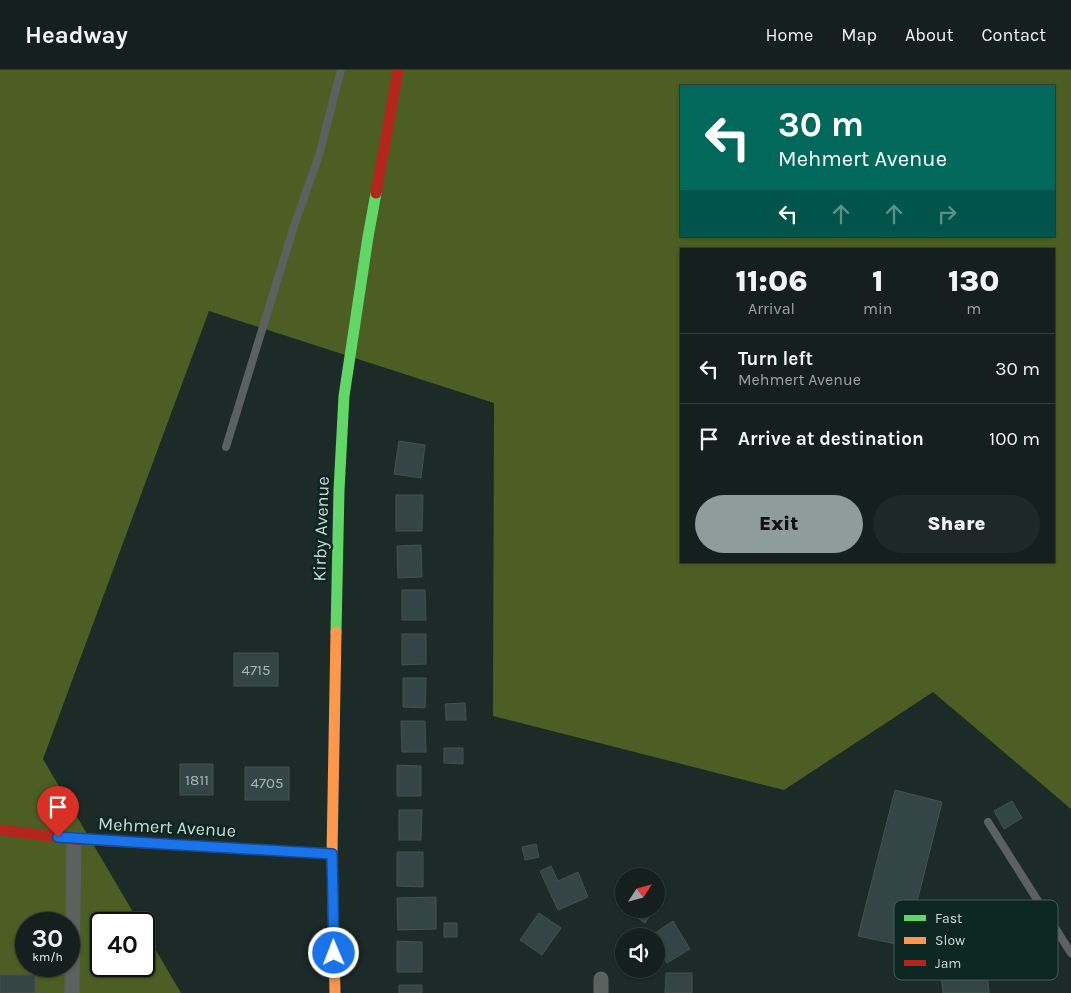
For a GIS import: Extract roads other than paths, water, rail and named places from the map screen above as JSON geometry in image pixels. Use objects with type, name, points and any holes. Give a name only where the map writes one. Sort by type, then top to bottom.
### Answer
[{"type":"street","name":"Kirby Avenue","points":[[335,993],[332,854],[338,490],[344,396],[368,237],[398,70]]},
{"type":"street","name":"Mehmert Avenue","points":[[0,830],[74,839],[332,854]]},
{"type":"street","points":[[72,993],[74,839]]},
{"type":"lane","points":[[226,447],[294,226],[319,155],[341,70]]},
{"type":"lane","points":[[988,822],[1037,900]]},
{"type":"lane","points":[[1058,932],[1071,953]]}]
